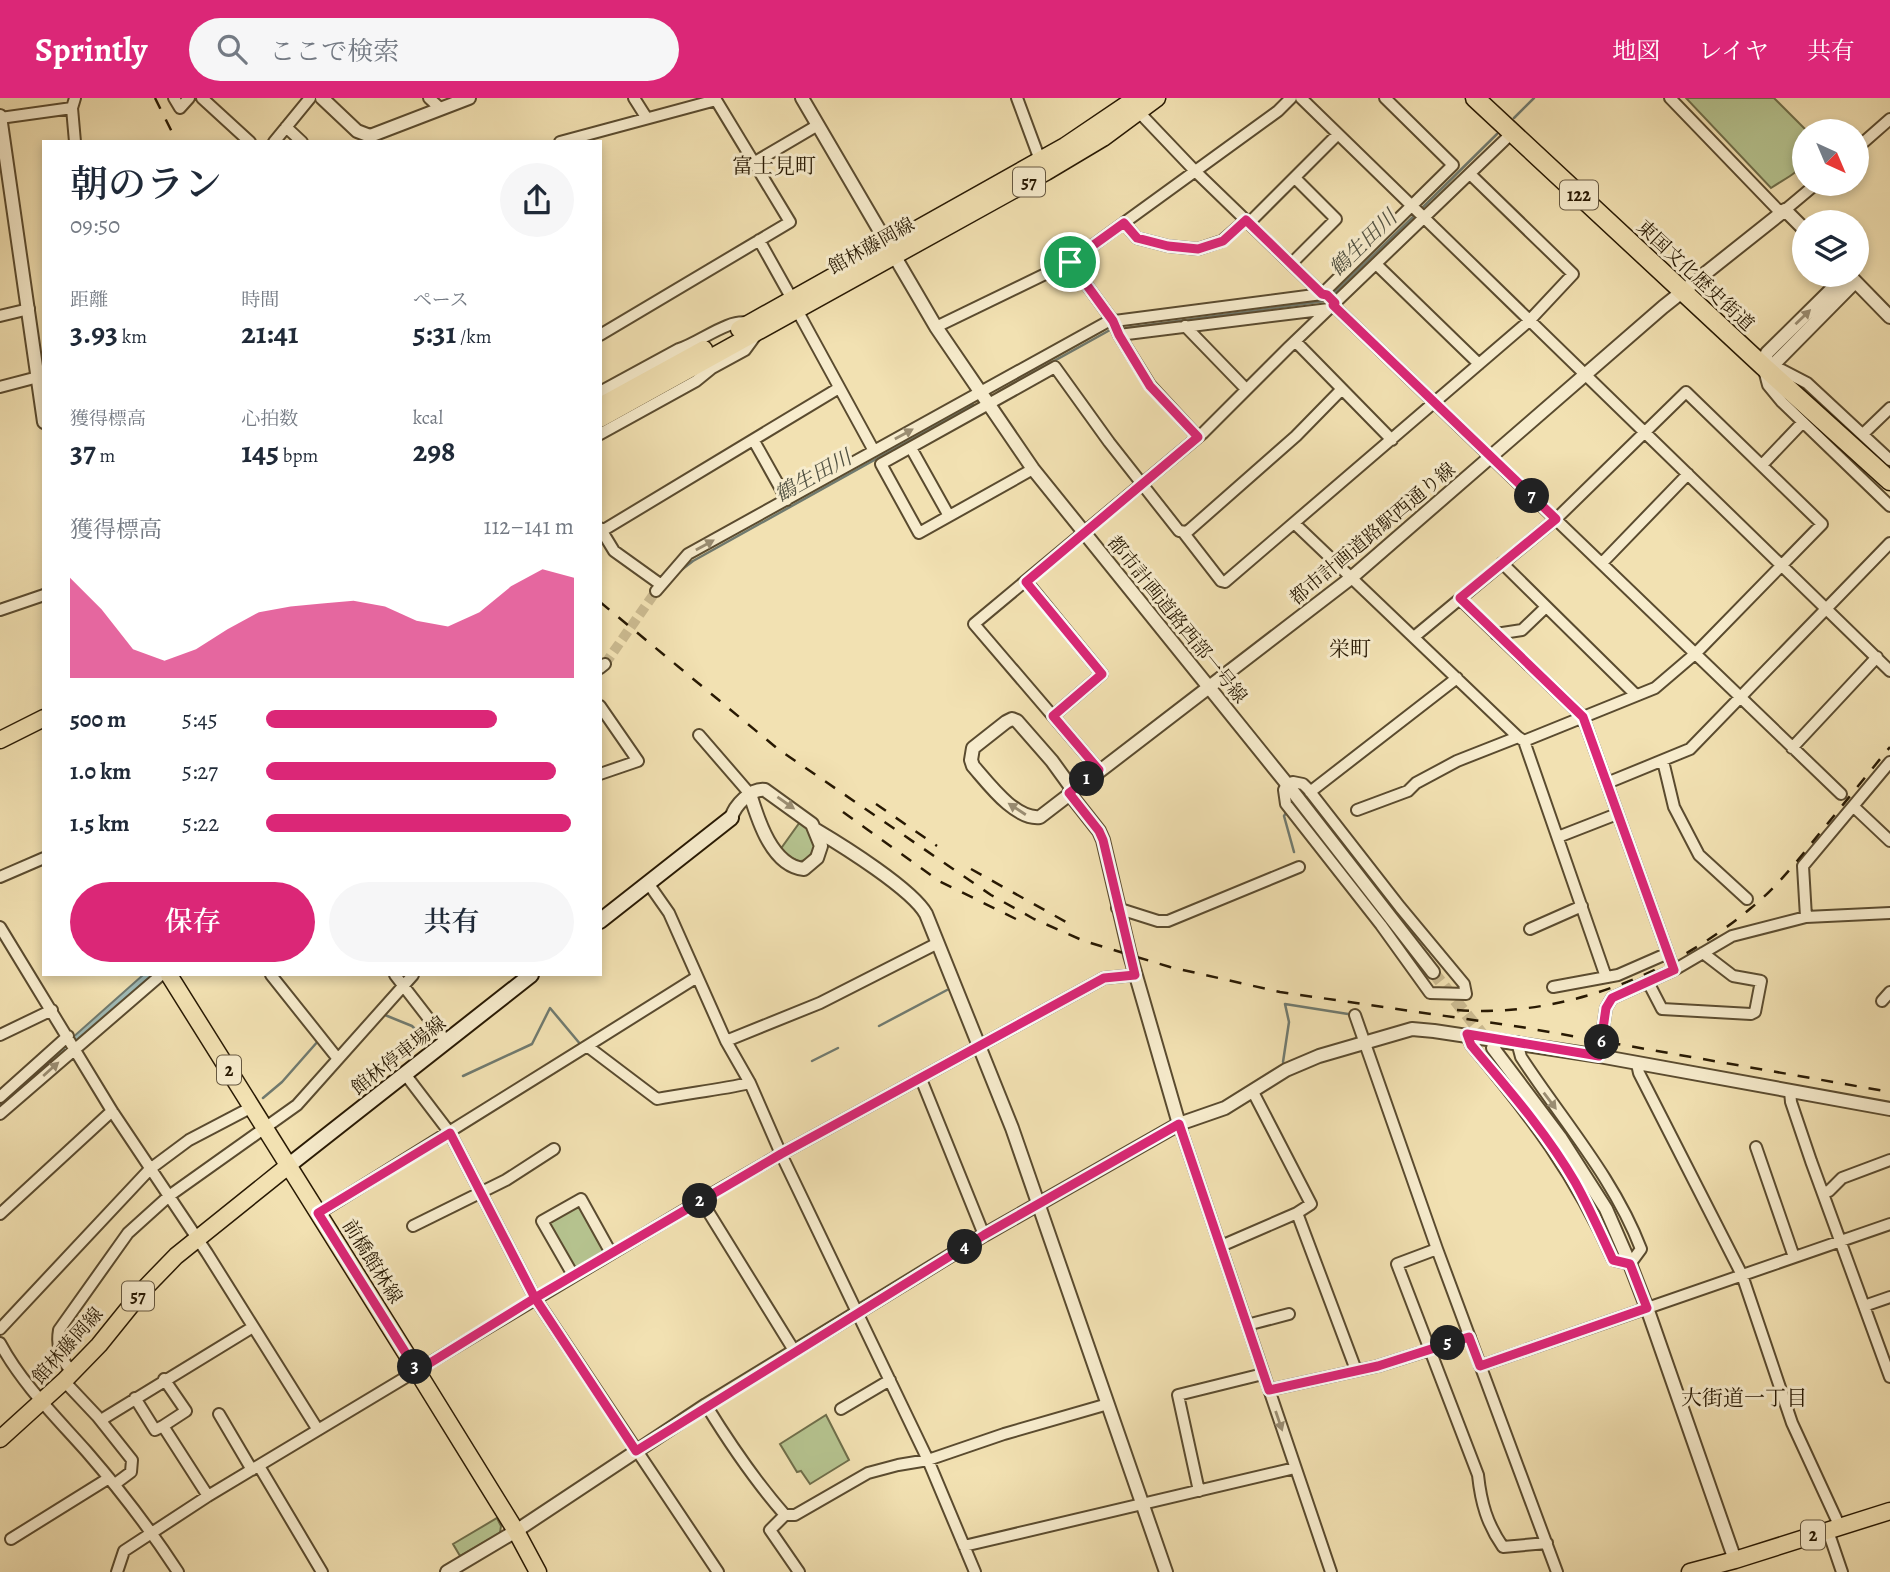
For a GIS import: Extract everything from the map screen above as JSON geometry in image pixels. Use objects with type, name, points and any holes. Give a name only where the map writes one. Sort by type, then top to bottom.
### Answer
[{"type":"highway","name":"東国文化歴史街道","points":[[1475,98],[1890,481]]},
{"type":"main road","name":"館林藤岡線","points":[[602,405],[753,328],[891,251],[1133,103],[1157,98]]},
{"type":"main road","name":"館林藤岡線","points":[[891,251],[1046,172],[1103,138],[1133,103]]},
{"type":"main road","name":"館林藤岡線","points":[[602,418],[753,328]]},
{"type":"main road","points":[[0,740],[42,719]]},
{"type":"main road","points":[[602,918],[730,818]]},
{"type":"main road","name":"前橋館林線","points":[[170,976],[516,1531],[538,1572]]},
{"type":"main road","name":"館林停車場線","points":[[288,1166],[530,976]]},
{"type":"main road","name":"館林藤岡線","points":[[0,1438],[69,1377],[145,1287],[196,1237],[288,1166]]},
{"type":"main road","name":"2","points":[[1690,1572],[1738,1566],[1834,1529],[1890,1511]]},
{"type":"street","points":[[174,98],[180,108],[190,98]]},
{"type":"street","points":[[202,98],[248,140]]},
{"type":"street","points":[[276,140],[310,98]]},
{"type":"street","points":[[322,98],[357,131],[373,138],[469,98]]},
{"type":"street","points":[[429,98],[441,109]]},
{"type":"street","points":[[634,98],[646,117]]},
{"type":"street","name":"都市計画道路西部一号線","points":[[802,98],[936,327],[1033,469],[1287,784],[1433,972]]},
{"type":"street","points":[[1017,98],[1040,160]]},
{"type":"street","points":[[936,327],[1070,262],[1278,111],[1291,98]]},
{"type":"street","points":[[1301,98],[1890,671]]},
{"type":"street","points":[[1322,294],[1453,165],[1385,98]]},
{"type":"street","points":[[1670,98],[1779,211],[1785,210],[1801,196]]},
{"type":"street","points":[[567,140],[716,100],[790,222],[602,334]]},
{"type":"street","points":[[42,407],[38,377],[39,344],[29,309],[3,151],[0,117],[73,103],[75,140]]},
{"type":"street","points":[[1133,103],[1195,171],[1322,294]]},
{"type":"street","points":[[1869,137],[1890,119]]},
{"type":"street","points":[[755,162],[818,125]]},
{"type":"street","points":[[286,127],[300,140]]},
{"type":"street","points":[[1099,770],[974,624],[1198,437],[1512,133]]},
{"type":"street","points":[[1124,223],[1137,238],[1168,246],[1198,249],[1223,241],[1248,222],[1338,134]]},
{"type":"street","points":[[1033,469],[919,533],[881,464],[1055,368],[1142,485],[1225,582],[1529,321],[1573,274],[1470,174]]},
{"type":"street","points":[[1291,264],[1336,219],[1295,178]]},
{"type":"street","points":[[1785,210],[1792,217]]},
{"type":"street","name":"都市計画道路駅西通り線","points":[[1071,791],[1351,578],[1682,291],[1785,210]]},
{"type":"street","points":[[759,240],[874,451]]},
{"type":"street","points":[[1070,262],[1113,321],[1150,386],[1198,437]]},
{"type":"street","points":[[1376,264],[1479,364]]},
{"type":"street","points":[[1763,366],[1775,363],[1850,287]]},
{"type":"street","points":[[1861,287],[1890,317]]},
{"type":"street","points":[[602,531],[614,551],[658,588],[688,554],[1107,322],[1327,295],[1333,306],[1841,794]]},
{"type":"street","points":[[1119,335],[1333,306]]},
{"type":"street","points":[[0,316],[29,309]]},
{"type":"street","points":[[602,391],[728,325],[742,321],[753,328],[751,344],[745,350],[602,433]]},
{"type":"street","points":[[1185,326],[1246,389]]},
{"type":"street","points":[[1296,342],[1392,440]]},
{"type":"street","points":[[1763,366],[1768,385],[1802,423],[1890,506]]},
{"type":"street","points":[[1763,366],[1782,370],[1807,383],[1890,460]]},
{"type":"street","points":[[0,387],[38,377]]},
{"type":"street","points":[[602,528],[754,441],[839,388]]},
{"type":"street","points":[[1183,532],[1296,436],[1341,390]]},
{"type":"street","points":[[1357,810],[1408,791],[1416,783],[1457,761],[1583,717],[1655,688],[1696,653],[1822,524],[1686,392],[1556,519],[1414,637]]},
{"type":"street","points":[[1863,434],[1890,408]]},
{"type":"street","points":[[1762,465],[1802,423]]},
{"type":"street","points":[[754,441],[787,499]]},
{"type":"street","points":[[911,448],[949,516]]},
{"type":"street","points":[[1602,563],[1688,474]]},
{"type":"street","points":[[1294,523],[1521,739],[1606,977]]},
{"type":"street","points":[[1606,783],[1690,749],[1890,543]]},
{"type":"street","points":[[1502,563],[1636,695]]},
{"type":"street","points":[[1026,582],[1102,674],[1053,716]]},
{"type":"street","points":[[0,597],[1,610],[42,596]]},
{"type":"street","points":[[1460,598],[1583,717],[1666,954],[1674,970]]},
{"type":"street","points":[[1496,634],[1522,630],[1546,607]]},
{"type":"street","points":[[1792,748],[1877,657]]},
{"type":"street","points":[[1310,792],[1457,678]]},
{"type":"street","points":[[602,709],[638,761],[602,773]]},
{"type":"street","points":[[1071,791],[1040,817],[1029,817],[1003,799],[973,766],[973,748],[1006,722],[1012,719],[1017,721],[1052,761],[1103,840],[1117,908],[1179,1124],[1331,1572]]},
{"type":"street","points":[[699,735],[750,794],[761,825],[777,851],[794,867],[807,868],[821,851],[838,850],[853,854]]},
{"type":"street","points":[[1663,761],[1674,807],[1695,849],[1747,899]]},
{"type":"street","points":[[1806,917],[1804,866],[1890,762]]},
{"type":"street","points":[[1287,784],[1303,784],[1310,792],[1464,984],[1466,994],[1430,993],[1381,925],[1286,804],[1284,790],[1287,784]]},
{"type":"street","points":[[730,818],[733,811],[750,794],[765,790],[921,905],[979,1045],[1038,1204],[1166,1572]]},
{"type":"street","points":[[1854,807],[1889,837]]},
{"type":"street","points":[[730,818],[749,814],[761,825]]},
{"type":"street","points":[[1558,837],[1617,814]]},
{"type":"street","points":[[816,830],[821,851]]},
{"type":"street","points":[[0,877],[42,859]]},
{"type":"street","points":[[1117,908],[1158,921],[1168,921],[1299,867]]},
{"type":"street","points":[[648,883],[669,913],[726,1041],[750,1083],[781,1154],[928,1460],[975,1572]]},
{"type":"street","points":[[1530,929],[1582,906]]},
{"type":"street","points":[[1599,1056],[1608,1002],[1612,998],[1674,970],[1732,936],[1806,917],[1890,913]]},
{"type":"street","points":[[0,927],[112,1111],[196,1237],[318,1430]]},
{"type":"street","points":[[726,1041],[820,1003],[938,943]]},
{"type":"street","points":[[1648,982],[1662,1009],[1751,1014],[1755,1012],[1762,981],[1733,976],[1703,953]]},
{"type":"street","points":[[1553,987],[1618,975],[1666,954]]},
{"type":"street","points":[[117,1572],[124,1551],[152,1532],[573,1275],[781,1154],[1104,978],[1135,975]]},
{"type":"street","points":[[0,1097],[159,976]]},
{"type":"street","points":[[272,976],[338,1059]]},
{"type":"street","points":[[396,976],[446,1041]]},
{"type":"street","points":[[11,1539],[131,1472],[132,1460],[69,1377],[61,1360],[58,1338],[59,1330],[128,1233],[169,1196],[297,1105],[412,976]]},
{"type":"street","points":[[318,1213],[697,977]]},
{"type":"street","points":[[0,1035],[52,1010]]},
{"type":"street","points":[[1355,1015],[1437,1249],[1557,1572]]},
{"type":"street","points":[[447,1572],[516,1531],[706,1405],[984,1235],[1179,1124],[1225,1108],[1286,1070],[1320,1056],[1412,1029],[1467,1034],[1890,1109]]},
{"type":"street","points":[[1467,1034],[1471,1045],[1521,1103],[1556,1152],[1575,1183],[1613,1260],[1630,1264]]},
{"type":"street","points":[[0,1114],[72,1042]]},
{"type":"street","points":[[1517,1042],[1521,1057],[1587,1151],[1634,1230],[1641,1249],[1630,1264]]},
{"type":"street","points":[[587,1046],[657,1099],[706,1089],[723,1090],[750,1083]]},
{"type":"street","points":[[1493,1048],[1575,1158],[1606,1209],[1647,1308],[1738,1566]]},
{"type":"street","points":[[1637,1064],[1639,1073],[1742,1275],[1793,1423],[1834,1529],[1842,1572]]},
{"type":"street","points":[[405,1074],[450,1133],[535,1298],[718,1572]]},
{"type":"street","points":[[921,1079],[984,1235]]},
{"type":"street","points":[[1790,1091],[1791,1102],[1864,1306],[1887,1359],[1890,1377]]},
{"type":"street","points":[[1221,1246],[1297,1213],[1311,1204],[1253,1092]]},
{"type":"street","points":[[0,1329],[150,1169],[189,1140],[252,1107]]},
{"type":"street","points":[[0,1214],[112,1111]]},
{"type":"street","points":[[1756,1147],[1794,1257]]},
{"type":"street","points":[[413,1226],[481,1193],[554,1149]]},
{"type":"street","points":[[1823,1192],[1829,1191],[1842,1178],[1890,1160]]},
{"type":"street","points":[[573,1275],[542,1221],[561,1210],[581,1199],[611,1253]]},
{"type":"street","points":[[701,1200],[795,1352]]},
{"type":"street","points":[[1297,1213],[1356,1370]]},
{"type":"street","points":[[1480,1366],[1890,1224]]},
{"type":"street","points":[[1437,1249],[1397,1264],[1478,1475],[1481,1502],[1491,1530],[1503,1547],[1547,1543]]},
{"type":"street","points":[[1864,1306],[1890,1297]]},
{"type":"street","points":[[1247,1325],[1289,1314]]},
{"type":"street","points":[[101,1420],[253,1327]]},
{"type":"street","points":[[1269,1390],[1378,1366],[1469,1337]]},
{"type":"street","points":[[0,1343],[24,1381],[112,1481],[152,1532],[178,1572]]},
{"type":"street","points":[[1199,1491],[1178,1395],[1263,1374]]},
{"type":"street","points":[[135,1398],[155,1430],[163,1426],[186,1410],[164,1379]]},
{"type":"street","points":[[841,1409],[890,1380]]},
{"type":"street","points":[[799,1572],[770,1531],[785,1515],[795,1515],[868,1473],[928,1460],[1004,1434],[1108,1404]]},
{"type":"street","points":[[706,1405],[735,1451],[785,1515]]},
{"type":"street","points":[[219,1414],[322,1572]]},
{"type":"street","points":[[163,1426],[208,1496]]},
{"type":"street","points":[[964,1546],[1295,1468]]},
{"type":"green space","points":[[1686,98],[1774,98],[1795,119],[1792,119],[1792,174],[1771,188]]},
{"type":"green space","points":[[800,822],[813,832],[817,842],[809,857],[800,861],[778,847],[782,847]]},
{"type":"green space","points":[[579,1202],[607,1249],[573,1269],[547,1221]]},
{"type":"green space","points":[[826,1415],[849,1460],[810,1484],[801,1471],[797,1472],[780,1444]]},
{"type":"green space","points":[[497,1518],[501,1526],[500,1533],[460,1556],[453,1544]]},
{"type":"water","points":[[142,976],[152,976],[0,1110],[0,1102]]},
{"type":"waterway","name":"鶴生田川","points":[[1514,118],[1534,98]]},
{"type":"waterway","name":"鶴生田川","points":[[1421,209],[1497,134]]},
{"type":"waterway","name":"鶴生田川","points":[[1333,294],[1415,215]]},
{"type":"waterway","name":"鶴生田川","points":[[1126,328],[1325,301]]},
{"type":"waterway","name":"鶴生田川","points":[[998,392],[1110,330]]},
{"type":"waterway","name":"鶴生田川","points":[[680,571],[693,561],[973,405]]},
{"type":"waterway","points":[[1286,813],[1284,816],[1294,852]]},
{"type":"waterway","points":[[879,1026],[947,990]]},
{"type":"waterway","points":[[1283,1062],[1289,1022],[1285,1004],[1348,1014]]},
{"type":"waterway","points":[[463,1076],[532,1044],[550,1008],[581,1045]]},
{"type":"waterway","points":[[385,1015],[412,1026],[425,1039]]},
{"type":"waterway","points":[[263,1098],[282,1082],[319,1040]]},
{"type":"waterway","points":[[812,1061],[838,1048]]},
{"type":"tunnel","points":[[605,664],[656,591]]},
{"type":"tunnel","points":[[1433,972],[1489,1043]]},
{"type":"railway","points":[[155,98],[176,140]]},
{"type":"railway","points":[[602,604],[778,749],[991,895],[1034,919],[1084,941],[1170,967],[1280,992],[1521,1027],[1890,1092]]},
{"type":"railway","points":[[1457,1010],[1496,1011],[1575,999],[1651,972],[1686,953],[1720,932],[1770,891],[1890,747]]},
{"type":"railway","points":[[876,804],[937,846]]},
{"type":"railway","points":[[843,812],[939,881],[1024,923]]},
{"type":"railway","points":[[971,869],[1075,927]]},
{"type":"district","name":"富士見町","points":[[774,166]]},
{"type":"district","name":"栄町","points":[[1350,649]]},
{"type":"district","name":"大街道一丁目","points":[[1744,1398]]},
{"type":"route","points":[[1070,262],[1113,321],[1150,386],[1198,437],[1026,582],[1102,674],[1053,716],[1099,770],[1069,793],[1103,840],[1135,975],[1104,978],[979,1045],[781,1154],[535,1298],[450,1133],[318,1213],[417,1371],[535,1298],[636,1451],[706,1405],[984,1235],[1179,1124],[1269,1390],[1378,1366],[1469,1337],[1480,1366],[1647,1308],[1630,1264],[1613,1260],[1575,1183],[1556,1152],[1521,1103],[1471,1045],[1467,1034],[1599,1056],[1608,1002],[1674,970],[1666,954],[1583,717],[1460,598],[1556,519],[1333,305],[1335,303],[1327,295],[1322,294],[1246,220],[1223,241],[1198,249],[1168,246],[1137,238],[1124,223],[1070,262]]}]
